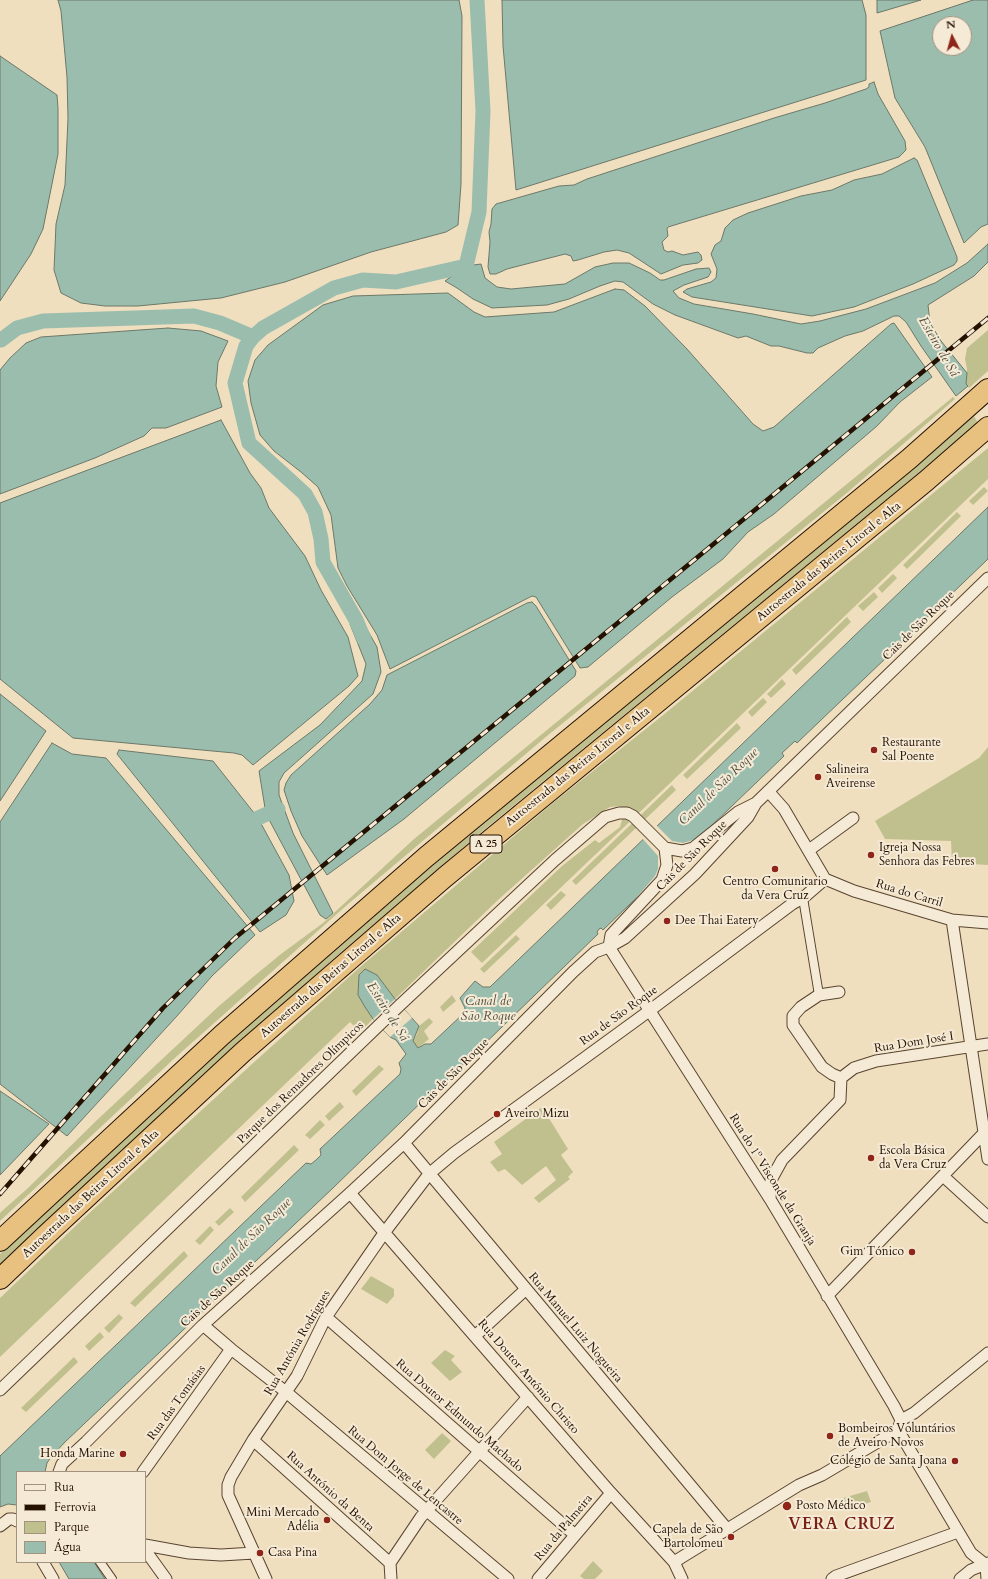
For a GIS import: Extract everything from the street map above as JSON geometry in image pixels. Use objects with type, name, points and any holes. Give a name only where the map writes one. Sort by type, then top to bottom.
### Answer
[{"type":"highway","name":"A 25","points":[[0,1241],[222,1035],[426,857],[909,459],[988,389]]},
{"type":"highway","name":"Autoestrada das Beiras Litoral e Alta","points":[[0,1279],[243,1052],[445,877],[920,486],[988,427]]},
{"type":"street","name":"Cais de São Roque","points":[[59,1471],[62,1464],[86,1442],[203,1324],[404,1144],[573,972],[595,952],[609,947],[625,938],[695,874],[748,817],[756,803],[988,578]]},
{"type":"street","points":[[768,791],[784,809],[825,879]]},
{"type":"street","points":[[609,947],[611,935],[662,880],[667,865],[665,848],[682,851],[693,848],[738,812],[756,803]]},
{"type":"street","name":"Parque dos Remadores Olímpicos","points":[[0,1390],[400,1005],[555,860],[606,817],[612,814],[627,813],[633,816],[665,848]]},
{"type":"street","points":[[809,850],[853,818]]},
{"type":"street","name":"Rua de São Roque","points":[[429,1174],[454,1153],[649,1011],[792,904],[803,898],[825,879]]},
{"type":"street","name":"Rua do Carril","points":[[825,879],[854,891],[952,920],[988,923]]},
{"type":"street","points":[[803,898],[818,995]]},
{"type":"street","points":[[952,920],[988,1159]]},
{"type":"street","name":"Rua do 1º Visconde da Granja","points":[[609,947],[770,1199],[900,1425],[958,1532],[971,1553],[987,1564]]},
{"type":"street","points":[[770,1199],[771,1180],[782,1160],[840,1100],[841,1078],[822,1067],[793,1025],[792,1016],[801,1007],[818,995],[839,992]]},
{"type":"street","name":"Rua Dom José I","points":[[841,1078],[854,1068],[876,1061],[988,1044]]},
{"type":"street","points":[[827,1296],[984,1133]]},
{"type":"street","name":"Rua Manuel Luiz Nogueira","points":[[404,1144],[728,1529]]},
{"type":"street","name":"Rua Antónia Rodrigues","points":[[266,1579],[228,1494],[228,1485],[231,1477],[253,1440],[297,1376],[326,1317],[384,1233],[429,1174]]},
{"type":"street","points":[[943,1176],[988,1217]]},
{"type":"street","name":"Rua Doutor António Christo","points":[[350,1193],[611,1493],[674,1562],[682,1579]]},
{"type":"street","points":[[475,1336],[526,1290]]},
{"type":"street","name":"Rua Doutor Edmundo Machado","points":[[326,1317],[575,1535]]},
{"type":"street","name":"Rua Dom Jorge de Lencastre","points":[[203,1324],[231,1350],[286,1392],[508,1579]]},
{"type":"street","name":"Rua das Tomásias","points":[[144,1471],[231,1350]]},
{"type":"street","points":[[674,1562],[800,1485],[822,1475],[900,1425],[988,1353]]},
{"type":"street","points":[[391,1579],[390,1563],[427,1511],[528,1397]]},
{"type":"street","name":"Rua António da Benta","points":[[253,1440],[390,1563]]},
{"type":"street","name":"Rua da Palmeira","points":[[538,1579],[611,1493]]},
{"type":"street","points":[[0,1526],[6,1521],[15,1520]]},
{"type":"street","points":[[832,1579],[836,1576],[958,1532]]},
{"type":"street","points":[[146,1546],[189,1554],[221,1555],[254,1553]]},
{"type":"street","points":[[146,1549],[148,1554],[166,1579]]},
{"type":"street","points":[[44,1563],[53,1579]]},
{"type":"street","points":[[101,1563],[112,1579]]},
{"type":"street","points":[[960,1579],[971,1570],[987,1564],[987,1579]]},
{"type":"green space","points":[[988,330],[988,371],[969,388],[966,384],[967,369],[965,359],[967,348]]},
{"type":"green space","points":[[953,397],[955,399],[848,492],[547,736],[347,905],[177,1056],[0,1221],[0,1213],[2,1211],[219,1006],[281,954],[323,923],[414,839]]},
{"type":"green space","points":[[974,416],[978,423],[479,834],[331,961],[193,1084],[0,1264],[0,1254],[85,1173],[233,1038],[400,891],[861,512]]},
{"type":"green space","points":[[988,448],[988,479],[482,963],[471,952],[562,866],[595,840],[599,843],[620,827],[624,812],[620,806],[610,807],[583,824],[498,900],[395,999],[377,975],[365,969],[359,975],[358,995],[373,1019],[360,1032],[350,1022],[0,1357],[0,1298],[84,1218],[359,968],[554,802],[662,716]]},
{"type":"green space","points":[[984,487],[988,491],[973,505],[969,501]]},
{"type":"green space","points":[[957,512],[961,516],[907,569],[903,565]]},
{"type":"green space","points":[[893,574],[897,578],[882,593],[878,588]]},
{"type":"green space","points":[[874,592],[878,597],[863,611],[858,606]]},
{"type":"green space","points":[[847,617],[851,622],[796,675],[792,670]]},
{"type":"green space","points":[[782,679],[786,684],[771,698],[767,694]]},
{"type":"green space","points":[[763,698],[767,702],[752,717],[748,712]]},
{"type":"green space","points":[[737,723],[741,728],[687,779],[683,775]]},
{"type":"green space","points":[[988,747],[988,865],[952,863],[951,841],[885,839],[875,821],[979,758]]},
{"type":"green space","points":[[672,785],[676,790],[576,885],[572,881]]},
{"type":"green space","points":[[561,891],[566,895],[551,910],[546,905]]},
{"type":"green space","points":[[516,935],[520,939],[484,973],[480,969]]},
{"type":"green space","points":[[452,995],[456,1001],[443,1012],[440,1007]]},
{"type":"green space","points":[[429,1018],[433,1022],[424,1031],[429,1039],[418,1048],[413,1041],[419,1026]]},
{"type":"green space","points":[[379,1065],[384,1069],[356,1096],[352,1091]]},
{"type":"green space","points":[[340,1102],[344,1107],[329,1121],[325,1116]]},
{"type":"green space","points":[[542,1107],[568,1149],[561,1155],[573,1172],[568,1177],[570,1179],[539,1203],[534,1198],[556,1180],[546,1166],[522,1185],[505,1169],[498,1172],[490,1162],[502,1154],[494,1142]]},
{"type":"green space","points":[[320,1120],[325,1125],[310,1139],[305,1135]]},
{"type":"green space","points":[[294,1145],[299,1150],[245,1202],[241,1197]]},
{"type":"green space","points":[[230,1208],[234,1212],[219,1226],[215,1222]]},
{"type":"green space","points":[[210,1226],[214,1230],[200,1245],[195,1241]]},
{"type":"green space","points":[[184,1251],[188,1256],[135,1307],[130,1303]]},
{"type":"green space","points":[[371,1276],[394,1289],[394,1296],[387,1304],[361,1289]]},
{"type":"green space","points":[[119,1314],[123,1318],[109,1333],[104,1328]]},
{"type":"green space","points":[[100,1332],[104,1337],[89,1351],[85,1346]]},
{"type":"green space","points":[[445,1350],[455,1356],[451,1360],[462,1372],[450,1381],[431,1363]]},
{"type":"green space","points":[[74,1357],[78,1362],[26,1412],[21,1408]]},
{"type":"green space","points":[[442,1433],[451,1441],[434,1459],[425,1450]]},
{"type":"green space","points":[[867,1491],[871,1502],[847,1510],[843,1498]]},
{"type":"green space","points":[[593,1561],[603,1571],[595,1579],[584,1579],[580,1576]]},
{"type":"water","points":[[58,0],[459,0],[462,16],[461,184],[458,225],[446,232],[371,252],[285,282],[221,298],[138,306],[105,306],[81,303],[61,293],[54,270],[56,224],[65,185],[68,118],[67,77],[61,11]]},
{"type":"water","points":[[502,0],[862,0],[866,15],[866,80],[516,190],[503,46]]},
{"type":"water","points":[[877,0],[921,0],[877,13]]},
{"type":"water","points":[[973,0],[988,0],[988,224],[981,227],[964,243],[925,147],[895,98],[880,31]]},
{"type":"water","points":[[0,56],[57,95],[58,154],[43,229],[31,254],[0,301]]},
{"type":"water","points":[[874,82],[878,94],[905,141],[906,150],[899,157],[668,227],[668,236],[662,242],[664,250],[683,255],[698,252],[701,255],[702,260],[698,263],[683,265],[661,274],[629,253],[617,250],[604,252],[573,261],[571,256],[565,254],[507,269],[496,274],[490,274],[488,267],[490,242],[489,232],[492,209],[496,204],[559,186],[574,185],[587,179],[866,89],[869,87],[869,84]]},
{"type":"water","points":[[914,158],[917,160],[957,257],[957,261],[954,265],[913,284],[854,307],[812,316],[692,297],[683,292],[687,289],[711,282],[716,278],[717,269],[711,254],[715,245],[721,241],[725,228],[733,220],[748,213],[801,196],[832,190],[854,180],[882,174]]},
{"type":"water","name":"Esteiro de Sá","points":[[988,244],[988,262],[974,276],[928,305],[930,323],[941,341],[967,373],[966,384],[968,386],[956,396],[906,322],[899,316],[894,316],[863,331],[845,336],[818,348],[813,353],[807,353],[779,346],[771,346],[746,336],[738,338],[675,315],[653,304],[623,282],[615,281],[569,299],[547,305],[492,308],[473,299],[445,281],[466,266],[481,264],[485,278],[497,287],[511,289],[565,284],[595,267],[613,263],[629,263],[650,273],[660,280],[696,269],[709,268],[711,272],[708,277],[684,285],[673,291],[679,298],[694,304],[801,324],[820,321],[866,309],[935,283],[967,263]]},
{"type":"water","points":[[615,289],[624,290],[645,306],[687,349],[753,424],[763,431],[774,427],[891,324],[894,323],[932,377],[900,402],[877,426],[774,514],[748,532],[723,559],[672,597],[588,667],[580,668],[536,597],[532,596],[390,669],[377,635],[347,586],[338,568],[331,515],[318,487],[274,451],[260,435],[251,403],[248,381],[255,360],[268,345],[323,305],[353,296],[448,293],[474,312],[485,317],[554,312]]},
{"type":"water","points":[[168,328],[201,331],[228,341],[218,362],[216,386],[222,407],[166,428],[152,428],[144,436],[95,458],[0,494],[0,370],[10,358],[26,343],[41,337]]},
{"type":"water","points":[[221,420],[250,473],[261,488],[269,508],[305,556],[321,590],[348,637],[358,676],[349,686],[253,765],[242,755],[234,753],[73,738],[0,679],[0,503]]},
{"type":"water","name":"Canal de São Roque","points":[[988,507],[988,559],[892,651],[890,649],[886,653],[888,656],[797,743],[795,741],[782,753],[784,756],[603,930],[601,928],[599,929],[597,932],[598,934],[440,1087],[438,1086],[333,1188],[65,1442],[51,1457],[47,1463],[45,1471],[16,1471],[16,1505],[8,1504],[0,1507],[0,1456],[306,1163],[311,1164],[316,1160],[321,1155],[320,1149],[400,1074],[401,1069],[399,1063],[406,1054],[396,1040],[390,1037],[373,1019],[365,1007],[358,995],[359,975],[365,969],[377,975],[395,999],[419,1026],[413,1041],[418,1048],[425,1044],[431,1044],[464,1013],[465,1008],[460,998],[475,981],[483,987],[490,987]]},
{"type":"water","points":[[532,602],[536,606],[576,671],[575,676],[404,819],[327,875],[302,836],[291,811],[284,790],[291,775],[370,704],[382,690],[387,675],[527,603]]},
{"type":"water","points":[[360,617],[377,647],[381,672],[373,694],[284,773],[279,782],[279,795],[293,833],[333,913],[326,919],[320,915],[266,814],[259,771],[320,725],[362,681],[366,664],[350,624]]},
{"type":"water","points":[[0,694],[46,731],[0,801]]},
{"type":"water","points":[[52,743],[72,754],[106,758],[255,935],[212,976],[67,1136],[0,1084],[0,822]]},
{"type":"water","points":[[119,750],[213,761],[258,818],[289,875],[294,901],[286,915],[260,932],[117,754]]},
{"type":"water","points":[[0,1091],[49,1124],[0,1175]]},
{"type":"water","points":[[60,1563],[95,1563],[105,1579],[69,1579]]},
{"type":"pier","points":[[733,807],[625,911],[655,876],[658,869],[658,856],[642,838],[656,825],[672,841],[683,843],[690,841],[697,838]]},
{"type":"pier","points":[[395,999],[412,1018],[390,1037],[373,1019]]},
{"type":"waterway","points":[[470,274],[466,266],[479,212],[483,111],[477,0]]},
{"type":"waterway","points":[[364,639],[356,620],[323,562],[321,539],[315,512],[305,494],[249,443],[235,383],[246,346],[253,337],[263,328],[334,288],[363,280],[396,282],[466,266]]},
{"type":"waterway","points":[[1,340],[17,328],[43,321],[194,316],[220,323],[253,337]]},
{"type":"waterway","points":[[258,818],[278,809]]},
{"type":"railway","points":[[0,1194],[163,1008],[235,938],[988,318]]},
{"type":"place","name":"Restaurante Sal Poente","points":[[874,750]]},
{"type":"place","name":"Salineira Aveirense","points":[[818,777]]},
{"type":"place","name":"Igreja Nossa Senhora das Febres","points":[[871,855]]},
{"type":"place","name":"Centro Comunitario da Vera Cruz","points":[[775,869]]},
{"type":"place","name":"Dee Thai Eatery","points":[[667,921]]},
{"type":"place","name":"Aveiro Mizu","points":[[497,1114]]},
{"type":"place","name":"Escola Básica da Vera Cruz","points":[[871,1158]]},
{"type":"place","name":"Gim Tónico","points":[[912,1252]]},
{"type":"place","name":"Bombeiros Voluntários de Aveiro Novos","points":[[830,1436]]},
{"type":"place","name":"Honda Marine","points":[[123,1454]]},
{"type":"place","name":"Colégio de Santa Joana","points":[[955,1461]]},
{"type":"place","name":"Posto Médico","points":[[787,1506]]},
{"type":"place","name":"Mini Mercado Adélia","points":[[327,1520]]},
{"type":"place","name":"Capela de São Bartolomeu","points":[[731,1537]]},
{"type":"place","name":"Casa Pina","points":[[260,1553]]},
{"type":"district","name":"VERA CRUZ","points":[[842,1525]]}]
